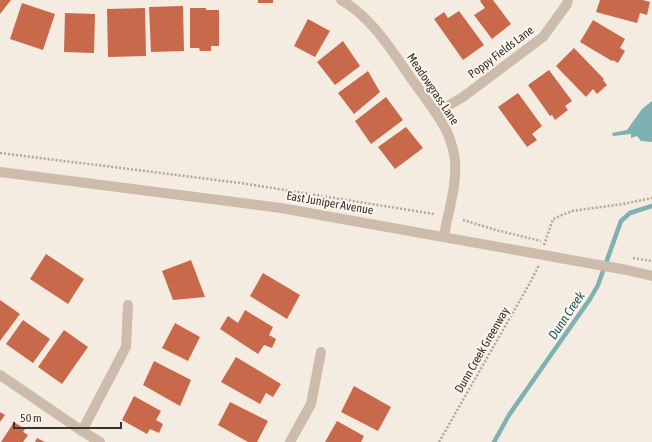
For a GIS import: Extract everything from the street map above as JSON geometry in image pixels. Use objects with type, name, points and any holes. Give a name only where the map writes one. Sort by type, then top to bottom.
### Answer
[{"type":"street","name":"Meadowgrass Lane","points":[[341,0],[369,22],[436,113],[448,133],[455,161],[456,184],[447,217],[444,236]]},
{"type":"street","name":"Poppy Fields Lane","points":[[436,113],[463,97],[543,37],[567,4],[568,0]]},
{"type":"street","name":"East Juniper Avenue","points":[[0,172],[281,208],[560,257],[652,276]]},
{"type":"street","points":[[82,431],[126,347],[128,305]]},
{"type":"street","points":[[290,442],[311,404],[320,352]]},
{"type":"street","points":[[0,375],[100,442]]},
{"type":"path","points":[[0,153],[241,183],[434,214]]},
{"type":"path","points":[[545,243],[553,219],[572,211],[623,204],[652,198]]},
{"type":"path","points":[[463,220],[545,243],[552,243]]},
{"type":"path","points":[[644,259],[652,261]]},
{"type":"path","name":"Dunn Creek Greenway","points":[[439,442],[539,266]]},
{"type":"water","points":[[652,101],[652,142],[641,141],[637,136],[631,138],[631,134],[613,136],[612,133],[627,130],[642,109]]},
{"type":"building","points":[[0,0],[11,0],[0,14]]},
{"type":"building","points":[[258,0],[273,0],[273,3],[258,3]]},
{"type":"building","points":[[493,0],[511,24],[492,39],[474,15],[485,8],[480,1]]},
{"type":"building","points":[[600,0],[643,0],[650,2],[647,15],[640,13],[637,23],[596,12]]},
{"type":"building","points":[[22,3],[55,14],[43,50],[10,39]]},
{"type":"building","points":[[183,6],[184,51],[151,52],[149,7]]},
{"type":"building","points":[[145,8],[146,56],[108,57],[107,9]]},
{"type":"building","points":[[190,8],[219,10],[219,46],[211,46],[211,51],[200,51],[199,48],[190,48]]},
{"type":"building","points":[[459,11],[484,45],[463,60],[434,19],[444,12],[448,18]]},
{"type":"building","points":[[65,13],[95,14],[94,53],[64,52]]},
{"type":"building","points":[[308,19],[330,31],[315,57],[294,46]]},
{"type":"building","points":[[593,20],[625,39],[620,48],[625,51],[618,63],[580,42]]},
{"type":"building","points":[[343,41],[360,66],[335,85],[317,62]]},
{"type":"building","points":[[574,48],[604,79],[603,80],[607,85],[597,94],[593,89],[586,97],[556,66]]},
{"type":"building","points":[[549,70],[572,101],[565,106],[568,110],[555,120],[552,115],[550,116],[528,85]]},
{"type":"building","points":[[368,71],[380,92],[354,114],[338,93]]},
{"type":"building","points":[[518,93],[542,126],[532,134],[537,140],[527,147],[498,107]]},
{"type":"building","points":[[386,97],[403,120],[371,144],[355,121]]},
{"type":"building","points":[[406,127],[423,148],[395,169],[378,147]]},
{"type":"building","points":[[46,254],[84,279],[68,304],[30,279]]},
{"type":"building","points":[[191,260],[205,297],[173,300],[162,271]]},
{"type":"building","points":[[263,273],[300,295],[287,319],[250,296]]},
{"type":"building","points":[[0,300],[20,314],[0,341]]},
{"type":"building","points":[[245,310],[273,327],[269,335],[276,339],[272,348],[264,345],[258,354],[220,329],[228,316],[238,323]]},
{"type":"building","points":[[23,320],[50,339],[33,363],[6,344]]},
{"type":"building","points":[[175,323],[200,337],[188,361],[162,348]]},
{"type":"building","points":[[64,330],[88,347],[62,384],[38,367]]},
{"type":"building","points":[[236,357],[281,384],[273,397],[266,393],[260,404],[221,382]]},
{"type":"building","points":[[154,361],[191,380],[180,406],[143,385]]},
{"type":"building","points":[[354,386],[391,407],[378,431],[341,412]]},
{"type":"building","points":[[134,396],[161,411],[156,420],[163,424],[159,433],[150,429],[147,434],[122,420]]},
{"type":"building","points":[[230,402],[268,421],[257,442],[248,442],[218,425]]},
{"type":"building","points":[[0,412],[5,415],[0,422]]},
{"type":"building","points":[[337,421],[364,436],[361,442],[325,442]]},
{"type":"building","points":[[14,422],[25,429],[23,432],[28,435],[23,442],[1,442]]},
{"type":"building","points":[[37,438],[45,442],[35,442]]},
{"type":"waterway","name":"Dunn Creek","points":[[494,442],[509,415],[590,299],[598,285],[621,221],[630,213],[652,206]]}]
